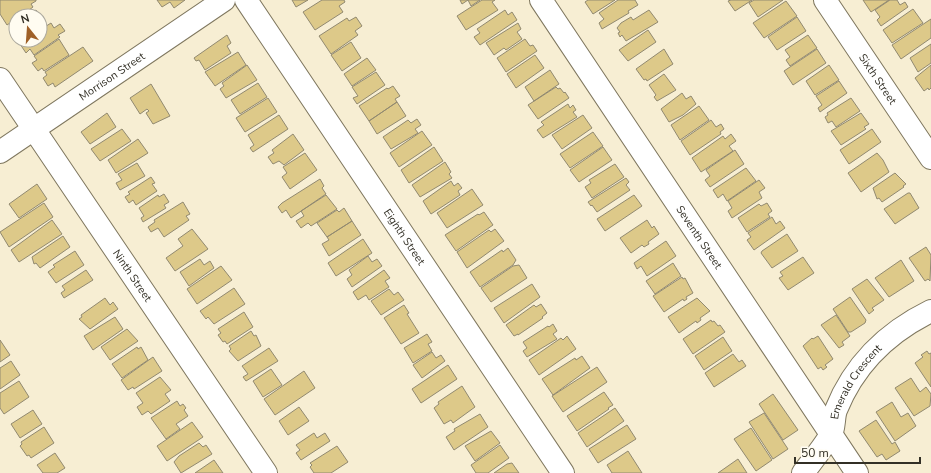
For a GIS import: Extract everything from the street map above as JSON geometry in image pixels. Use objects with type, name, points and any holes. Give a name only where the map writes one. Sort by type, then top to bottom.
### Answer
[{"type":"street","name":"Morrison Street","points":[[0,152],[224,0]]},
{"type":"street","name":"Eighth Street","points":[[246,0],[563,473]]},
{"type":"street","name":"Seventh Street","points":[[541,0],[857,473]]},
{"type":"street","name":"Sixth Street","points":[[825,0],[931,158]]},
{"type":"street","name":"Ninth Street","points":[[0,79],[266,473]]},
{"type":"street","name":"Emerald Crescent","points":[[803,473],[831,435],[835,411],[847,387],[864,362],[879,345],[895,331],[931,311]]},
{"type":"building","points":[[0,0],[36,0],[31,4],[33,7],[32,8],[8,8],[7,25],[0,14]]},
{"type":"building","points":[[157,0],[185,0],[174,8],[170,2],[162,7]]},
{"type":"building","points":[[292,0],[308,0],[296,7]]},
{"type":"building","points":[[322,0],[344,0],[345,2],[339,6],[343,12],[315,30],[303,12]]},
{"type":"building","points":[[460,0],[468,0],[462,4]]},
{"type":"building","points":[[468,0],[480,0],[471,6]]},
{"type":"building","points":[[482,0],[495,0],[492,2],[498,10],[466,30],[457,16]]},
{"type":"building","points":[[588,0],[615,0],[593,14],[585,2]]},
{"type":"building","points":[[618,0],[635,0],[638,5],[628,11],[629,13],[602,29],[599,23],[604,19],[599,13]]},
{"type":"building","points":[[752,0],[735,11],[728,1]]},
{"type":"building","points":[[754,0],[783,0],[758,17],[749,3]]},
{"type":"building","points":[[863,0],[889,0],[871,12]]},
{"type":"building","points":[[890,0],[897,0],[900,5],[905,2],[908,7],[881,26],[877,20],[880,17],[875,10]]},
{"type":"building","points":[[786,1],[797,16],[764,38],[753,23]]},
{"type":"building","points":[[913,9],[923,23],[892,43],[883,30]]},
{"type":"building","points":[[505,10],[508,15],[512,12],[517,20],[480,45],[474,37],[480,33],[477,29]]},
{"type":"building","points":[[649,10],[658,22],[626,41],[622,35],[620,37],[618,33],[620,32],[617,28],[621,23],[631,17],[633,20]]},
{"type":"building","points":[[356,17],[362,26],[355,31],[358,35],[331,54],[319,36],[347,18],[349,21]]},
{"type":"building","points":[[797,17],[806,31],[777,50],[768,37]]},
{"type":"building","points":[[931,19],[931,38],[901,59],[892,45]]},
{"type":"building","points":[[51,23],[54,28],[60,24],[65,31],[58,35],[60,37],[48,45],[48,25]]},
{"type":"building","points":[[518,23],[521,29],[517,32],[522,39],[506,50],[504,48],[494,55],[486,43]]},
{"type":"building","points":[[648,30],[656,42],[628,61],[619,50]]},
{"type":"building","points":[[227,35],[231,43],[227,46],[231,53],[205,70],[199,60],[196,61],[194,58]]},
{"type":"building","points":[[808,35],[817,48],[790,66],[786,60],[790,57],[785,50]]},
{"type":"building","points":[[59,39],[69,55],[44,71],[42,68],[38,71],[32,63],[37,60],[34,56],[48,48]]},
{"type":"building","points":[[525,39],[530,46],[533,45],[537,51],[506,72],[497,58]]},
{"type":"building","points":[[351,42],[361,58],[342,71],[331,55]]},
{"type":"building","points":[[931,44],[931,63],[918,72],[910,58]]},
{"type":"building","points":[[83,47],[93,61],[55,87],[53,83],[48,86],[43,78],[47,75],[45,72]]},
{"type":"building","points":[[23,48],[44,48],[34,55],[30,49],[26,53]]},
{"type":"building","points":[[664,49],[673,64],[647,81],[646,79],[644,80],[636,69]]},
{"type":"building","points":[[817,49],[826,63],[793,85],[784,71]]},
{"type":"building","points":[[238,52],[246,65],[215,86],[205,72]]},
{"type":"building","points":[[535,55],[544,68],[516,88],[507,74]]},
{"type":"building","points":[[367,58],[376,70],[352,86],[344,74]]},
{"type":"building","points":[[247,65],[257,80],[226,98],[220,89],[224,86],[222,83]]},
{"type":"building","points":[[829,65],[839,80],[815,95],[806,81]]},
{"type":"building","points":[[931,65],[931,88],[924,91],[915,78]]},
{"type":"building","points":[[550,70],[559,84],[534,101],[525,87]]},
{"type":"building","points":[[376,72],[385,85],[357,104],[353,98],[358,96],[352,87]]},
{"type":"building","points":[[664,74],[676,90],[657,101],[654,97],[656,95],[649,85]]},
{"type":"building","points":[[839,81],[847,93],[820,112],[818,108],[822,105],[816,96]]},
{"type":"building","points":[[258,83],[267,97],[240,114],[231,100]]},
{"type":"building","points":[[151,84],[170,116],[153,124],[146,113],[149,111],[147,109],[140,114],[130,98]]},
{"type":"building","points":[[393,86],[400,96],[395,99],[397,102],[369,121],[359,106],[387,88],[388,89]]},
{"type":"building","points":[[556,87],[558,89],[560,88],[564,93],[565,92],[569,98],[538,119],[528,105]]},
{"type":"building","points":[[682,93],[686,99],[691,96],[696,104],[683,115],[669,122],[661,109]]},
{"type":"building","points":[[268,98],[277,112],[245,132],[236,118]]},
{"type":"building","points":[[851,98],[860,111],[836,127],[832,121],[828,123],[825,117],[828,115],[827,113]]},
{"type":"building","points":[[397,102],[406,116],[377,134],[369,121]]},
{"type":"building","points":[[568,104],[570,108],[573,105],[576,110],[573,112],[577,117],[543,138],[537,130],[544,125],[541,122]]},
{"type":"building","points":[[699,106],[709,120],[680,140],[671,125]]},
{"type":"building","points":[[107,113],[116,127],[90,144],[81,132]]},
{"type":"building","points":[[861,113],[869,124],[864,127],[866,129],[841,145],[831,131]]},
{"type":"building","points":[[279,115],[288,129],[253,152],[250,148],[254,145],[248,135]]},
{"type":"building","points":[[583,115],[592,128],[562,149],[552,135]]},
{"type":"building","points":[[417,119],[421,125],[415,129],[418,133],[391,149],[383,137],[408,120],[411,123]]},
{"type":"building","points":[[711,120],[716,127],[721,124],[724,129],[720,132],[721,134],[690,155],[681,141]]},
{"type":"building","points":[[122,129],[131,141],[100,161],[91,149]]},
{"type":"building","points":[[872,129],[881,142],[849,164],[840,150]]},
{"type":"building","points":[[422,131],[432,145],[399,167],[390,153]]},
{"type":"building","points":[[593,132],[603,146],[570,168],[560,154]]},
{"type":"building","points":[[293,134],[304,150],[284,165],[279,161],[273,164],[268,157],[274,153],[272,150]]},
{"type":"building","points":[[731,134],[736,141],[729,146],[733,151],[701,172],[692,158],[723,136],[725,139]]},
{"type":"building","points":[[138,139],[148,153],[116,173],[108,160]]},
{"type":"building","points":[[434,147],[443,161],[409,183],[401,170]]},
{"type":"building","points":[[603,147],[612,160],[579,182],[570,170]]},
{"type":"building","points":[[735,150],[744,164],[710,187],[705,180],[710,176],[706,170]]},
{"type":"building","points":[[305,153],[317,170],[290,189],[282,177],[287,173],[283,167]]},
{"type":"building","points":[[877,153],[883,160],[889,172],[861,192],[848,173]]},
{"type":"building","points":[[445,162],[451,172],[449,174],[452,178],[420,197],[412,185]]},
{"type":"building","points":[[137,163],[145,176],[120,190],[116,183],[122,180],[118,174]]},
{"type":"building","points":[[615,164],[624,177],[592,198],[585,187],[591,183],[589,180]]},
{"type":"building","points":[[746,168],[756,181],[727,201],[723,194],[718,198],[713,190]]},
{"type":"building","points":[[895,173],[906,184],[882,202],[879,198],[877,199],[873,188]]},
{"type":"building","points":[[151,177],[155,183],[152,184],[157,191],[136,205],[133,200],[129,203],[125,197],[130,194],[128,192]]},
{"type":"building","points":[[626,178],[629,182],[626,185],[630,190],[597,212],[588,202]]},
{"type":"building","points":[[320,179],[324,186],[322,188],[326,194],[291,218],[286,210],[282,213],[278,207],[282,203]]},
{"type":"building","points":[[759,180],[765,188],[759,192],[762,198],[732,218],[728,211],[732,208],[728,201]]},
{"type":"building","points":[[451,181],[454,186],[458,183],[462,188],[458,191],[460,195],[431,214],[423,201]]},
{"type":"building","points":[[37,184],[47,199],[19,218],[9,204]]},
{"type":"building","points":[[472,189],[483,205],[447,228],[437,213]]},
{"type":"building","points":[[910,193],[919,208],[895,224],[884,209]]},
{"type":"building","points":[[164,194],[169,202],[164,205],[166,208],[143,222],[141,218],[144,216],[139,208],[158,195],[159,197]]},
{"type":"building","points":[[326,195],[337,209],[311,226],[308,223],[301,228],[296,221],[304,216],[301,211]]},
{"type":"building","points":[[634,195],[642,206],[605,231],[597,219]]},
{"type":"building","points":[[183,202],[190,214],[186,216],[189,220],[164,237],[158,228],[151,232],[148,227],[155,222],[154,220]]},
{"type":"building","points":[[44,203],[53,217],[9,247],[0,232]]},
{"type":"building","points":[[767,203],[772,211],[768,214],[770,217],[747,232],[738,218],[759,204],[761,206]]},
{"type":"building","points":[[344,208],[352,221],[327,237],[317,223],[337,210],[339,212]]},
{"type":"building","points":[[484,212],[493,225],[456,251],[445,235],[478,214],[479,215]]},
{"type":"building","points":[[772,217],[776,224],[780,221],[785,228],[754,250],[747,240],[751,237],[748,233]]},
{"type":"building","points":[[52,220],[62,234],[19,262],[11,250]]},
{"type":"building","points":[[647,220],[652,228],[654,226],[659,234],[648,242],[649,244],[644,247],[642,245],[631,253],[620,238]]},
{"type":"building","points":[[352,221],[361,235],[329,256],[322,244],[329,240],[327,237]]},
{"type":"building","points":[[192,229],[208,249],[175,271],[166,258],[183,246],[178,239]]},
{"type":"building","points":[[495,229],[504,241],[467,268],[457,252],[489,230],[491,232]]},
{"type":"building","points":[[787,234],[798,251],[772,268],[761,253]]},
{"type":"building","points":[[63,236],[70,247],[40,268],[36,263],[34,264],[32,257]]},
{"type":"building","points":[[363,239],[372,253],[336,276],[328,263]]},
{"type":"building","points":[[666,241],[676,256],[647,276],[641,266],[637,269],[634,263]]},
{"type":"building","points":[[926,247],[931,255],[930,281],[928,279],[925,281],[909,258]]},
{"type":"building","points":[[508,248],[516,260],[513,265],[480,287],[470,272],[502,250],[503,252]]},
{"type":"building","points":[[75,251],[84,265],[56,283],[48,272],[55,267],[53,265]]},
{"type":"building","points":[[368,256],[372,262],[377,259],[382,266],[352,287],[347,279],[352,275],[349,270]]},
{"type":"building","points":[[803,257],[814,273],[788,290],[779,278],[783,276],[780,272]]},
{"type":"building","points":[[200,259],[204,265],[210,261],[214,268],[189,286],[180,272]]},
{"type":"building","points":[[901,260],[914,281],[889,297],[875,278]]},
{"type":"building","points":[[673,263],[681,276],[655,294],[646,281]]},
{"type":"building","points":[[519,265],[527,278],[491,302],[481,288],[513,266]]},
{"type":"building","points":[[221,266],[232,280],[197,304],[187,289]]},
{"type":"building","points":[[86,270],[93,280],[64,298],[61,293],[65,290],[62,286]]},
{"type":"building","points":[[384,270],[390,278],[385,281],[389,287],[369,300],[366,295],[358,300],[353,292]]},
{"type":"building","points":[[682,277],[683,279],[685,278],[693,293],[686,297],[687,299],[684,301],[683,299],[664,312],[653,296]]},
{"type":"building","points":[[867,279],[884,300],[872,308],[874,310],[869,314],[852,289]]},
{"type":"building","points":[[532,284],[540,297],[504,323],[494,308]]},
{"type":"building","points":[[234,288],[245,304],[214,324],[208,317],[206,319],[200,311]]},
{"type":"building","points":[[389,289],[394,295],[398,292],[404,300],[381,315],[371,301]]},
{"type":"building","points":[[850,297],[866,320],[865,323],[851,332],[848,332],[833,309]]},
{"type":"building","points":[[105,298],[110,305],[113,302],[118,309],[90,329],[79,319],[82,317],[81,315]]},
{"type":"building","points":[[697,298],[710,311],[700,318],[701,320],[697,323],[696,321],[679,333],[668,317]]},
{"type":"building","points":[[541,304],[547,313],[542,317],[543,318],[518,335],[514,336],[506,325],[534,305],[536,307]]},
{"type":"building","points":[[404,305],[409,313],[407,314],[419,333],[401,344],[384,318]]},
{"type":"building","points":[[244,312],[253,327],[227,344],[225,341],[223,342],[218,335],[221,333],[218,329]]},
{"type":"building","points":[[836,315],[850,336],[842,342],[844,345],[839,348],[821,325]]},
{"type":"building","points":[[115,317],[123,329],[93,350],[84,336]]},
{"type":"building","points":[[711,320],[718,326],[720,325],[725,332],[693,354],[683,339]]},
{"type":"building","points":[[553,324],[557,331],[553,334],[557,339],[527,357],[523,351],[527,348],[523,342]]},
{"type":"building","points":[[127,329],[138,341],[110,360],[101,347]]},
{"type":"building","points":[[251,331],[254,336],[256,335],[261,346],[238,361],[229,351],[231,349],[229,346]]},
{"type":"building","points":[[427,334],[432,342],[428,344],[432,351],[413,363],[404,348]]},
{"type":"building","points":[[567,336],[576,349],[539,375],[529,360],[561,338],[563,340]]},
{"type":"building","points":[[818,336],[833,359],[825,365],[827,367],[823,370],[821,367],[818,369],[803,346],[812,338],[813,339]]},
{"type":"building","points":[[723,337],[732,351],[704,370],[695,356]]},
{"type":"building","points":[[0,340],[10,355],[0,362]]},
{"type":"building","points":[[137,347],[138,349],[141,347],[148,360],[122,378],[112,364]]},
{"type":"building","points":[[269,348],[278,361],[246,381],[243,377],[248,374],[242,366]]},
{"type":"building","points":[[927,351],[929,354],[931,353],[931,387],[915,363],[923,357],[921,355]]},
{"type":"building","points":[[432,352],[436,358],[441,355],[445,361],[422,378],[413,365]]},
{"type":"building","points":[[733,354],[739,362],[742,360],[746,366],[714,387],[705,373]]},
{"type":"building","points":[[582,356],[590,368],[553,395],[542,379],[575,358],[576,360]]},
{"type":"building","points":[[153,357],[162,371],[134,389],[133,387],[128,390],[121,380]]},
{"type":"building","points":[[11,361],[20,375],[0,389],[0,368]]},
{"type":"building","points":[[448,365],[457,379],[421,403],[412,389]]},
{"type":"building","points":[[597,367],[607,382],[563,412],[552,396]]},
{"type":"building","points":[[271,369],[282,385],[263,397],[253,381]]},
{"type":"building","points":[[304,371],[315,388],[275,415],[264,399]]},
{"type":"building","points":[[160,377],[171,390],[165,394],[170,401],[151,414],[148,411],[142,415],[137,407],[143,403],[136,393]]},
{"type":"building","points":[[911,378],[920,392],[926,387],[931,394],[930,406],[914,416],[895,388]]},
{"type":"building","points":[[19,381],[29,397],[4,414],[0,408],[0,393]]},
{"type":"building","points":[[462,386],[475,407],[453,423],[451,420],[444,424],[434,408],[439,404],[438,402]]},
{"type":"building","points":[[604,392],[613,405],[577,431],[567,416]]},
{"type":"building","points":[[773,394],[798,430],[783,440],[759,404]]},
{"type":"building","points":[[177,401],[180,406],[183,404],[186,408],[184,410],[188,416],[176,424],[180,429],[166,439],[151,418]]},
{"type":"building","points":[[892,402],[901,417],[908,413],[916,426],[895,441],[876,412]]},
{"type":"building","points":[[299,407],[309,421],[288,435],[279,421]]},
{"type":"building","points":[[615,408],[624,421],[587,447],[578,433]]},
{"type":"building","points":[[33,410],[42,424],[20,438],[11,424]]},
{"type":"building","points":[[764,413],[788,449],[773,459],[749,422]]},
{"type":"building","points":[[480,414],[488,427],[454,450],[446,437],[455,431],[454,429]]},
{"type":"building","points":[[876,420],[892,444],[895,442],[900,451],[886,460],[882,454],[877,457],[859,431]]},
{"type":"building","points":[[192,422],[203,437],[167,461],[157,446]]},
{"type":"building","points":[[627,425],[636,439],[598,463],[589,449]]},
{"type":"building","points":[[44,427],[54,443],[31,458],[29,455],[27,456],[20,446],[22,444],[21,442]]},
{"type":"building","points":[[751,428],[772,460],[756,471],[734,439]]},
{"type":"building","points":[[491,431],[500,443],[475,461],[465,446]]},
{"type":"building","points":[[314,433],[317,438],[325,433],[330,441],[301,460],[296,453],[300,450],[296,445]]},
{"type":"building","points":[[199,443],[203,447],[206,445],[212,454],[181,473],[174,462],[179,456]]},
{"type":"building","points":[[500,445],[509,458],[488,473],[476,473],[471,465]]},
{"type":"building","points":[[337,446],[348,462],[331,473],[314,473],[310,467],[312,465],[310,463]]},
{"type":"building","points":[[628,451],[642,473],[612,473],[607,465]]},
{"type":"building","points":[[55,453],[65,468],[57,473],[43,473],[37,465]]},
{"type":"building","points":[[738,459],[747,473],[718,473]]},
{"type":"building","points":[[214,460],[223,473],[195,473]]},
{"type":"building","points":[[512,463],[519,473],[494,473],[507,464]]}]
